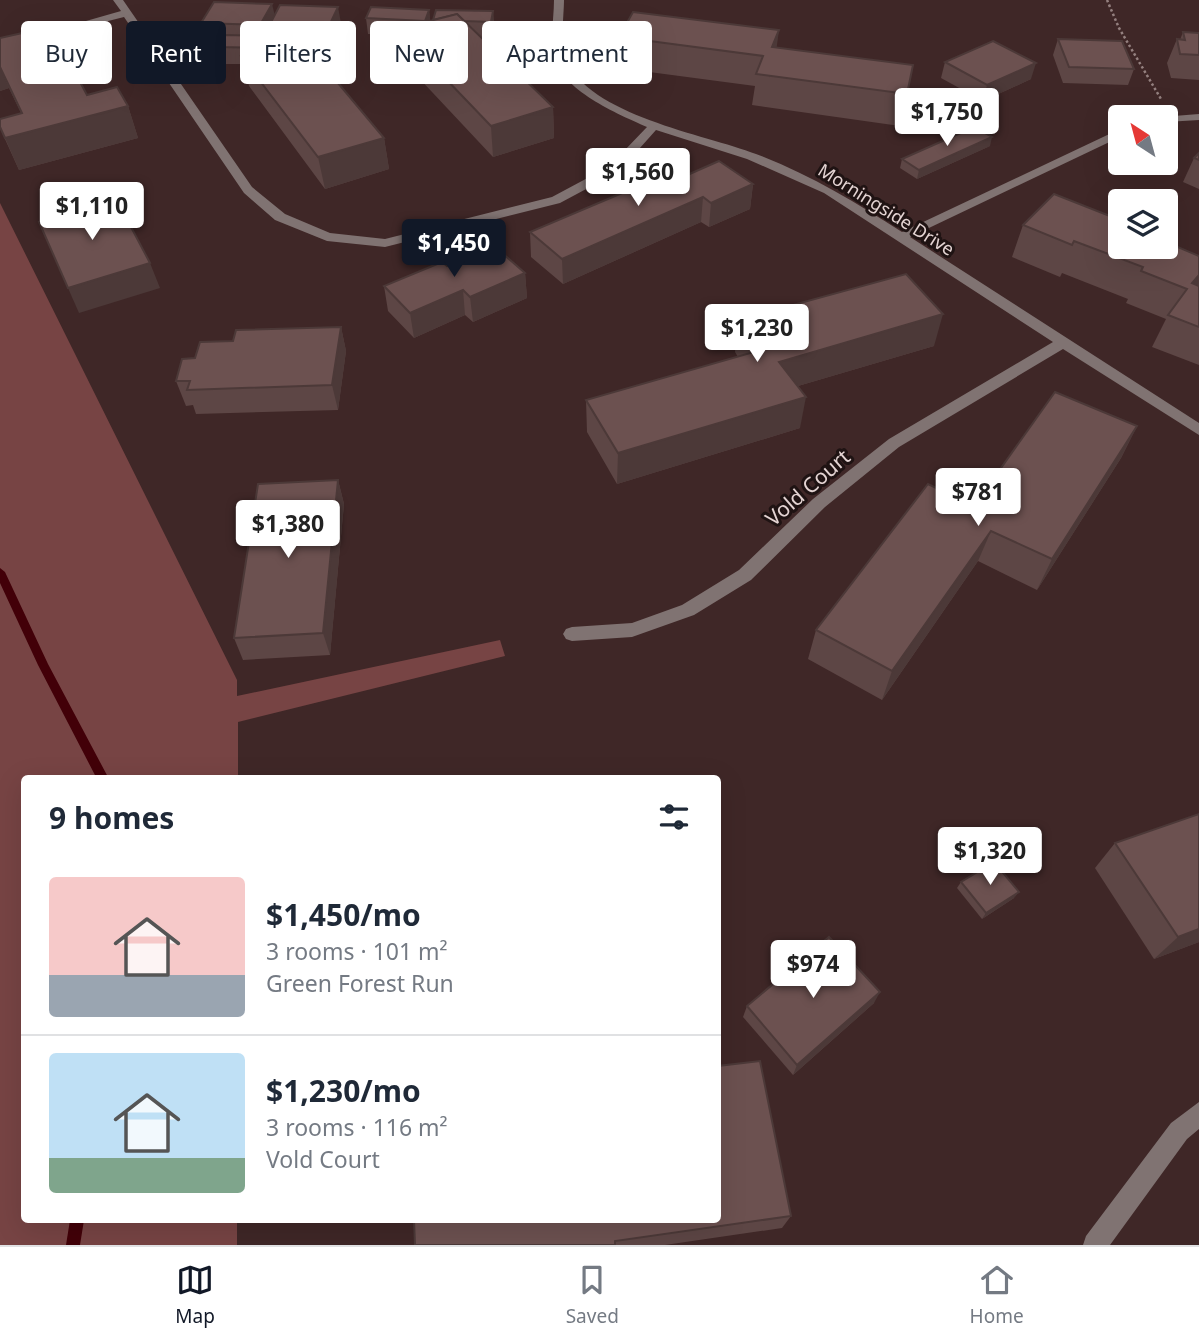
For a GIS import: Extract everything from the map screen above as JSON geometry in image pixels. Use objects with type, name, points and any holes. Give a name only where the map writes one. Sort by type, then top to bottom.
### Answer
[{"type":"street","points":[[118,0],[248,190],[280,217],[327,237],[385,243],[556,200],[598,177],[626,155],[654,126]]},
{"type":"street","name":"Morningside Drive","points":[[559,0],[559,57],[575,81],[603,103],[654,126],[751,156],[828,190],[1199,430]]},
{"type":"street","points":[[95,21],[127,13]]},
{"type":"street","points":[[1178,118],[1199,117]]},
{"type":"street","points":[[899,238],[1108,139]]},
{"type":"street","name":"Vold Court","points":[[572,634],[632,630],[688,610],[745,575],[819,503],[894,443],[1063,342]]},
{"type":"street","points":[[1095,1245],[1179,1131],[1199,1114]]},
{"type":"path","points":[[1107,0],[1119,28],[1162,105]]},
{"type":"shaded area","points":[[0,203],[237,680],[237,696],[500,640],[505,656],[238,722],[238,775],[21,775],[21,1223],[237,1223],[237,1245],[0,1245]]},
{"type":"building","points":[[214,2],[272,4],[262,21],[240,21],[240,24],[202,21]]},
{"type":"building","points":[[280,5],[338,7],[331,21],[272,21]]},
{"type":"building","points":[[371,7],[429,10],[425,21],[366,18]]},
{"type":"building","points":[[436,10],[493,11],[491,21],[464,21],[457,14],[433,20]]},
{"type":"building","points":[[633,12],[779,30],[772,47],[913,65],[907,94],[756,74],[763,56],[652,41],[652,21],[628,21]]},
{"type":"building","points":[[457,14],[464,21],[429,21]]},
{"type":"building","points":[[468,25],[482,38],[482,84],[529,84],[553,107],[491,126],[451,84],[468,84]]},
{"type":"building","points":[[1183,32],[1199,33],[1199,55],[1180,54],[1177,39],[1185,40]]},
{"type":"building","points":[[21,33],[21,84],[81,84],[87,95],[117,87],[128,106],[5,138],[0,119],[22,113],[0,67],[0,38]]},
{"type":"building","points":[[226,35],[240,35],[240,47],[226,47]]},
{"type":"building","points":[[1058,39],[1122,41],[1134,69],[1069,67]]},
{"type":"building","points":[[993,41],[1036,63],[987,85],[945,62]]},
{"type":"building","points":[[262,84],[339,84],[384,138],[318,157]]},
{"type":"building","points":[[974,127],[992,137],[919,170],[902,159]]},
{"type":"building","points":[[719,161],[753,184],[711,203],[703,197],[562,259],[530,232],[667,174],[676,180]]},
{"type":"building","points":[[1054,194],[1108,215],[1108,254],[1074,241],[1072,245],[1023,225]]},
{"type":"building","points":[[103,198],[114,212],[122,210],[150,263],[68,288],[39,222],[47,220],[45,215]]},
{"type":"building","points":[[494,246],[525,273],[470,297],[463,290],[410,313],[384,286],[442,262],[447,266]]},
{"type":"building","points":[[1178,247],[1199,256],[1199,275],[1192,283],[1199,286],[1199,327],[1168,315],[1187,289],[1141,271],[1143,267],[1122,259],[1178,259]]},
{"type":"building","points":[[906,274],[943,314],[779,362],[806,397],[618,453],[586,400],[761,350],[738,320]]},
{"type":"building","points":[[341,327],[332,385],[187,390],[190,381],[176,381],[182,359],[195,358],[200,342],[233,341],[236,330]]},
{"type":"building","points":[[1055,392],[1137,426],[1052,559],[991,531],[892,671],[816,630],[928,484],[974,506]]},
{"type":"building","points":[[338,480],[323,633],[234,638],[258,484]]},
{"type":"building","points":[[1199,814],[1199,929],[1178,937],[1115,843]]},
{"type":"building","points":[[994,862],[1019,892],[986,913],[961,882]]},
{"type":"building","points":[[829,937],[880,992],[797,1065],[747,1006]]},
{"type":"building","points":[[760,1061],[791,1216],[615,1241],[615,1245],[415,1245],[414,1223],[721,1223],[721,1066]]},
{"type":"waterway","points":[[0,572],[43,665],[101,775]]},
{"type":"waterway","points":[[73,1245],[77,1223]]}]
